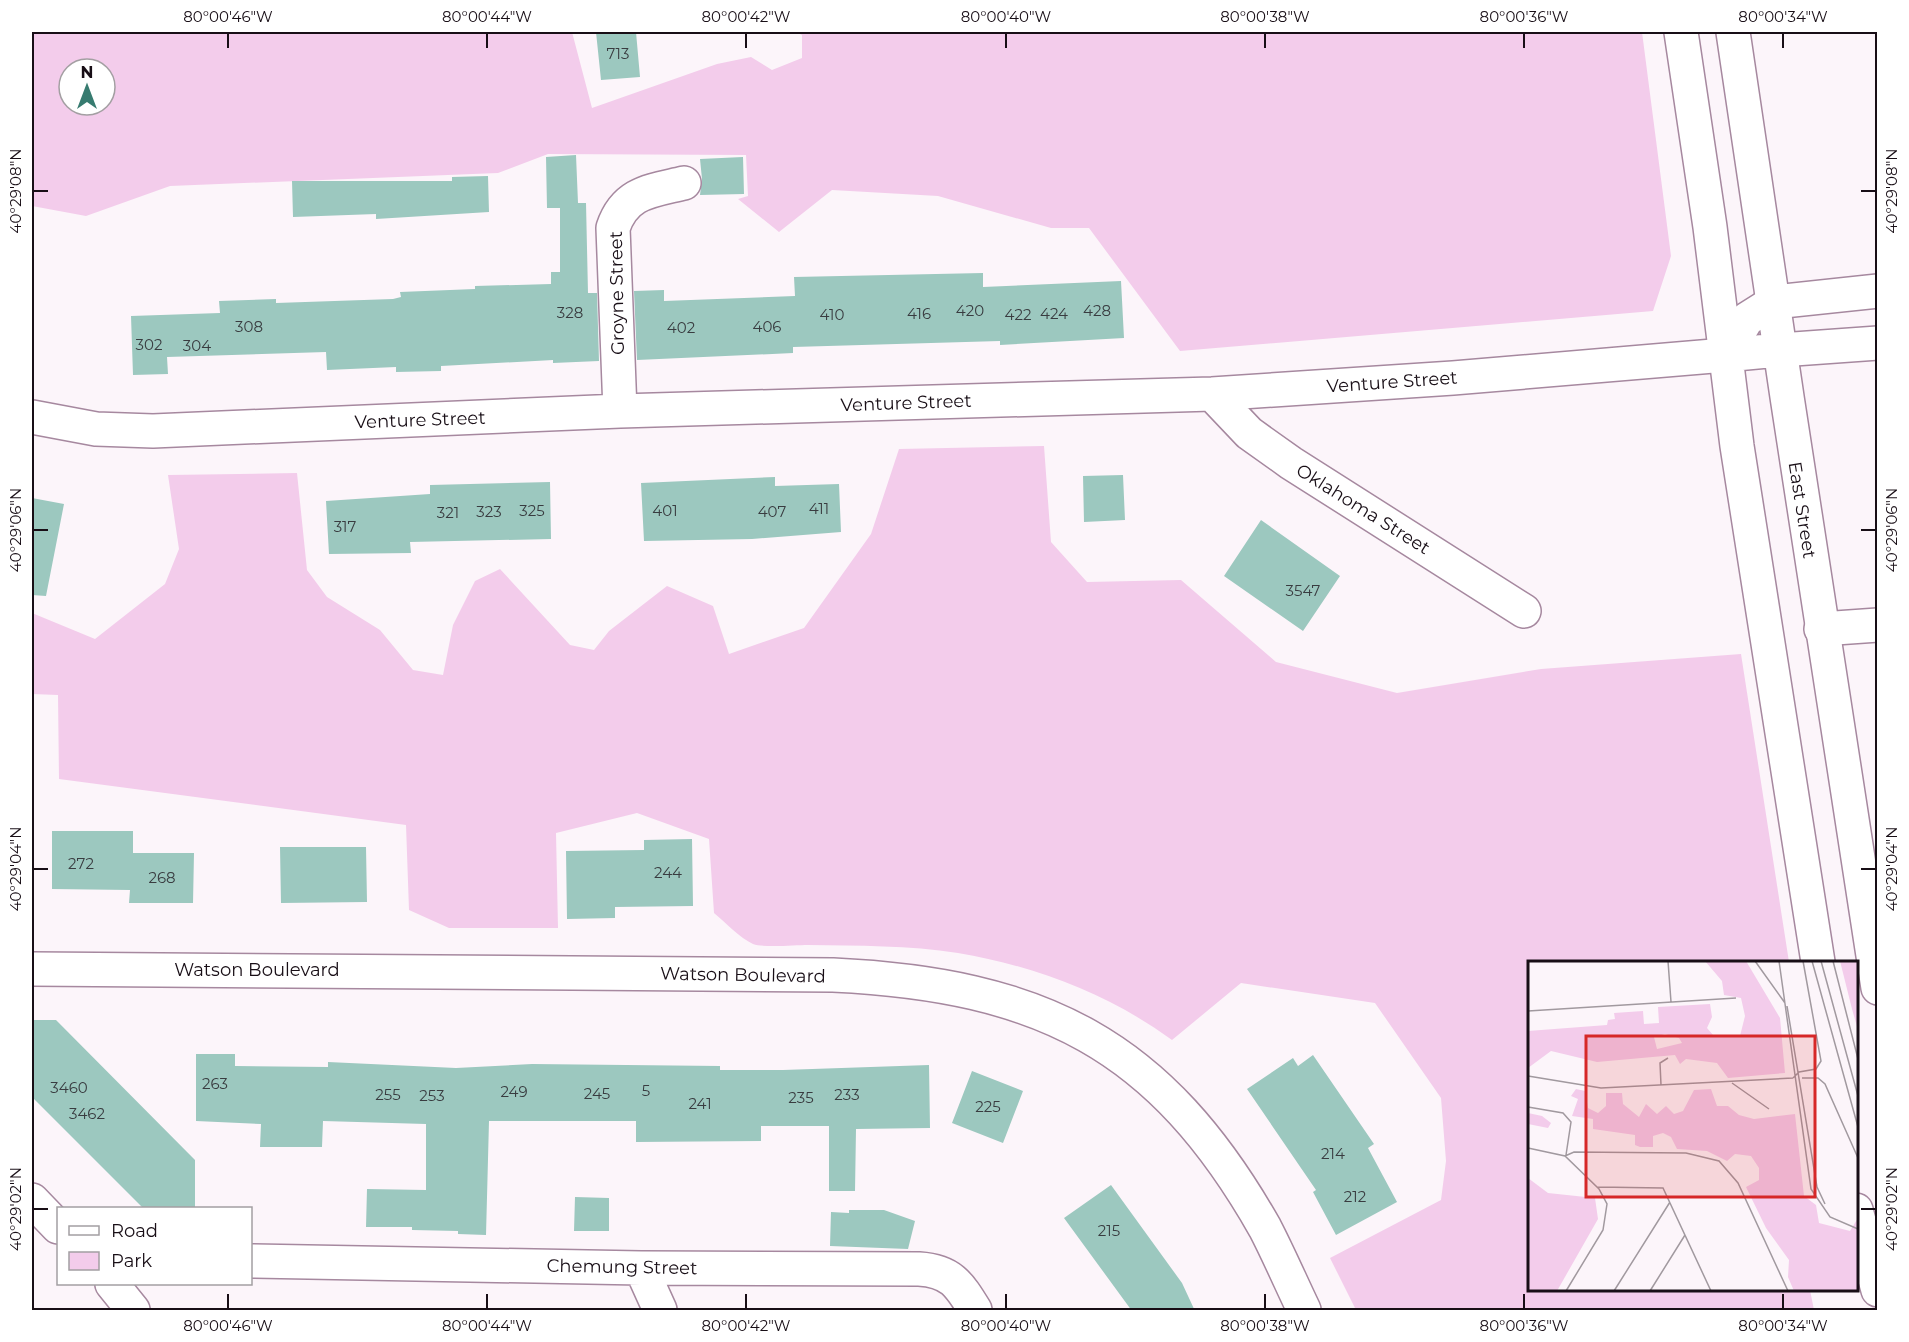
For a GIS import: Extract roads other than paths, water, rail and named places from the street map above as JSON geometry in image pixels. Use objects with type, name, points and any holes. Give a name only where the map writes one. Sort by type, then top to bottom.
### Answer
[{"type":"main road","points":[[1681,32],[1737,446],[1818,961]]},
{"type":"main road","name":"East Street","points":[[1733,32],[1821,629],[1878,988]]},
{"type":"main road","name":"Groyne Street","points":[[620,411],[613,228],[619,212],[631,200],[645,192],[684,183]]},
{"type":"main road","points":[[1725,355],[1747,319],[1774,302],[1878,291]]},
{"type":"main road","name":"Venture Street","points":[[32,417],[96,429],[153,431],[620,411],[1212,394],[1452,378],[1878,343]]},
{"type":"main road","name":"Oklahoma Street","points":[[1212,394],[1249,433],[1291,463],[1524,611]]},
{"type":"main road","points":[[1821,629],[1878,625]]},
{"type":"main road","name":"Watson Boulevard","points":[[32,969],[833,975],[931,983],[975,992],[1022,1005],[1064,1023],[1106,1046],[1153,1081],[1188,1117],[1241,1189],[1265,1230],[1304,1311]]},
{"type":"main road","points":[[32,1200],[57,1226]]},
{"type":"main road","points":[[1858,1214],[1878,1290]]},
{"type":"main road","name":"Chemung Street","points":[[252,1261],[641,1268],[934,1270],[953,1280],[975,1311]]},
{"type":"main road","points":[[641,1268],[660,1311]]},
{"type":"main road","points":[[113,1285],[133,1311]]}]
